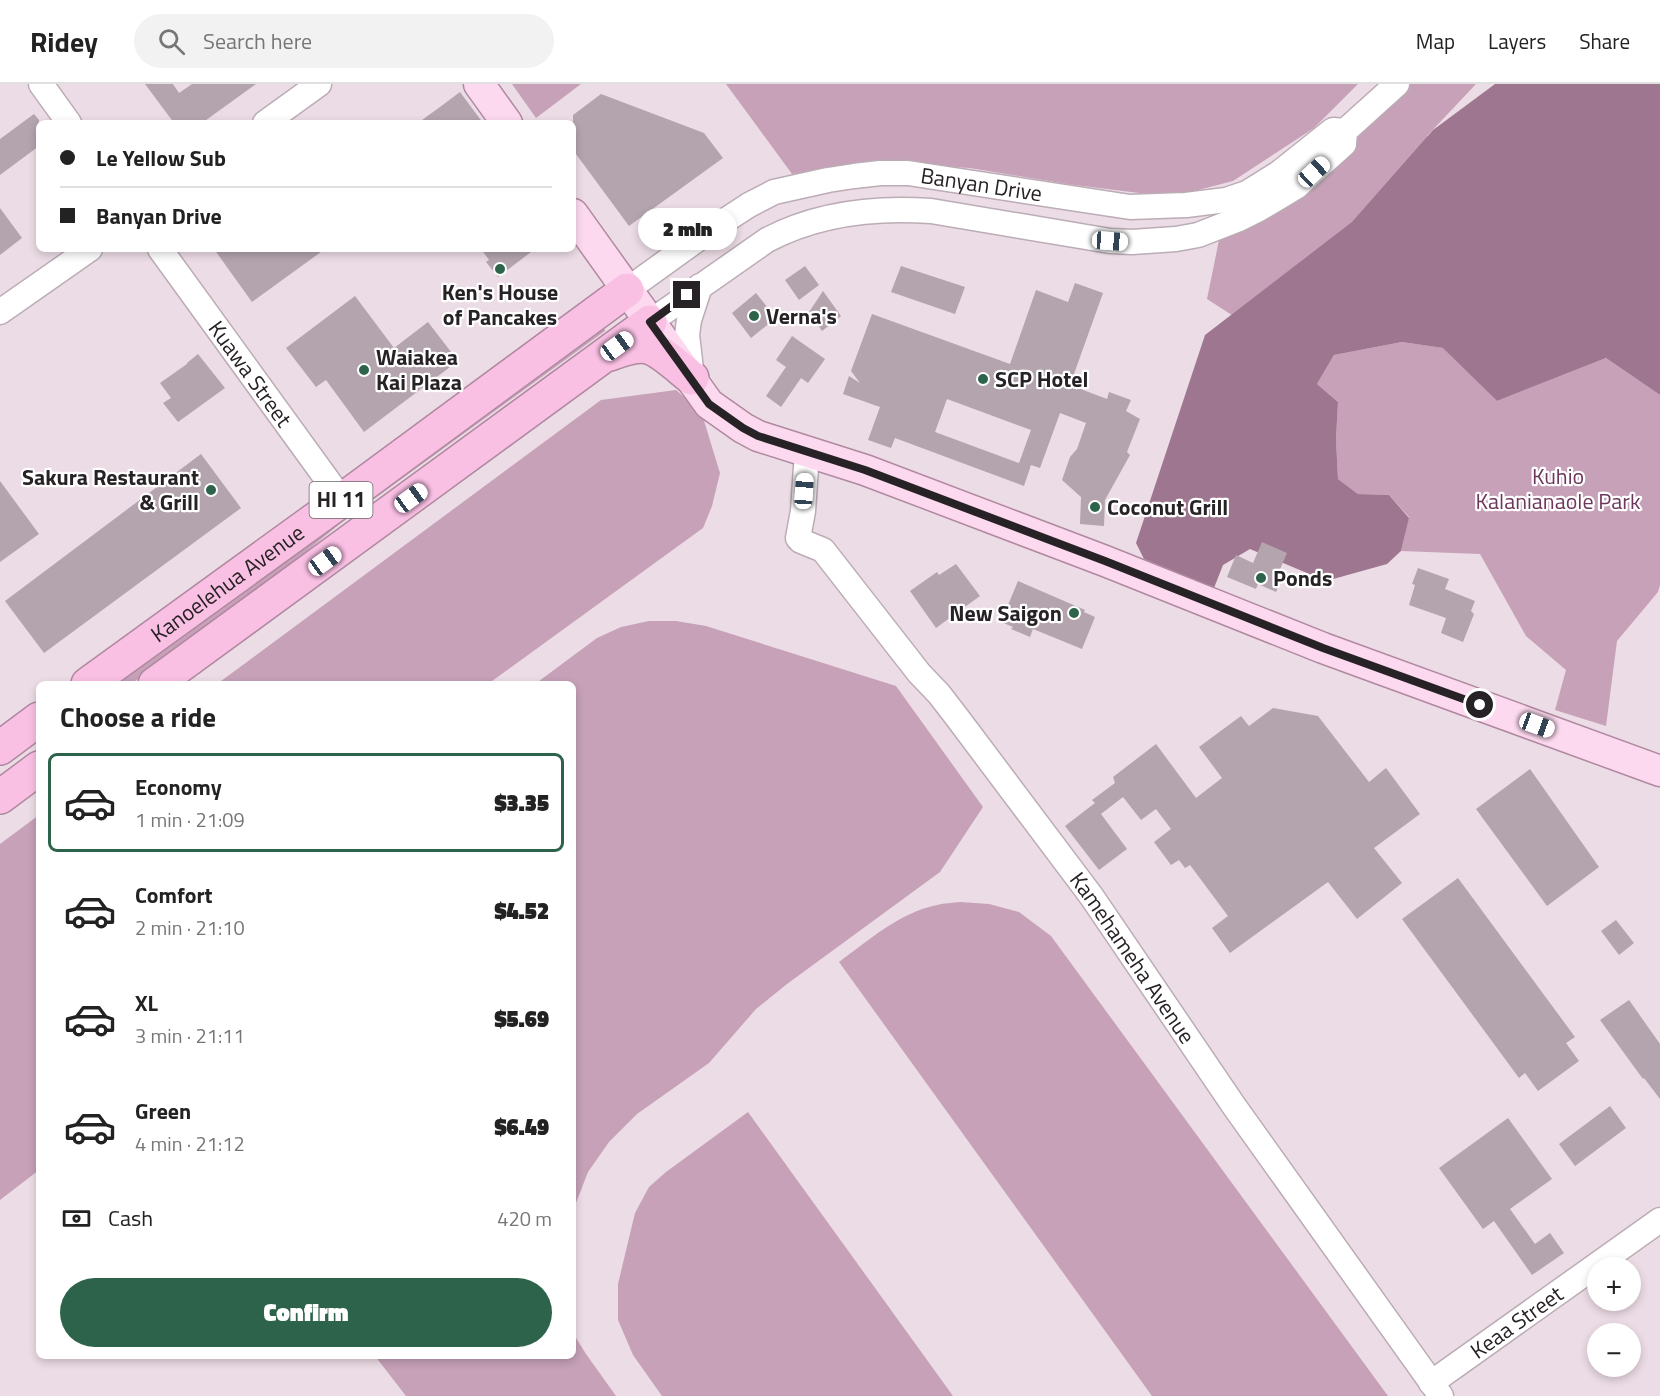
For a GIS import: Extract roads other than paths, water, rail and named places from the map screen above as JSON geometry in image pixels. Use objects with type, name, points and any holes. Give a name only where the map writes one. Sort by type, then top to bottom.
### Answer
[{"type":"highway","name":"Kanoelehua Avenue","points":[[92,681],[627,290]]},
{"type":"highway","name":"Kanoelehua Avenue","points":[[159,681],[650,322]]},
{"type":"highway","points":[[605,355],[647,347],[658,352],[692,378]]},
{"type":"highway","points":[[0,748],[36,721]]},
{"type":"highway","points":[[0,797],[36,770]]},
{"type":"main road","points":[[479,84],[505,120]]},
{"type":"main road","points":[[576,218],[709,404],[758,436],[865,470],[1105,561],[1323,648],[1660,771]]},
{"type":"street","points":[[40,84],[67,120]]},
{"type":"street","points":[[269,120],[319,84]]},
{"type":"street","name":"Banyan Drive","points":[[650,322],[767,240],[786,230],[825,218],[857,212],[898,209],[931,211],[1087,237],[1132,242],[1198,235],[1259,209],[1296,186],[1344,144],[1345,131],[1397,84]]},
{"type":"street","name":"Banyan Drive","points":[[627,290],[709,231],[774,192],[846,177],[880,173],[908,173],[1130,207],[1206,203],[1226,200],[1247,192],[1279,173],[1333,130],[1345,131]]},
{"type":"street","points":[[0,312],[86,252]]},
{"type":"street","name":"Kuawa Street","points":[[162,252],[342,500]]},
{"type":"street","points":[[692,378],[687,335],[689,320],[700,286]]},
{"type":"street","name":"Kamehameha Avenue","points":[[800,450],[802,511],[800,539],[823,550],[919,673],[939,694],[1092,897],[1234,1106],[1436,1390]]},
{"type":"street","name":"Keaa Street","points":[[1436,1390],[1660,1220]]},
{"type":"place","name":"Ken's House of Pancakes","points":[[500,269]]},
{"type":"place","name":"Verna's","points":[[754,316]]},
{"type":"place","name":"Waiakea Kai Plaza","points":[[364,370]]},
{"type":"place","name":"SCP Hotel","points":[[983,379]]},
{"type":"place","name":"Sakura Restaurant & Grill","points":[[211,490]]},
{"type":"place","name":"Coconut Grill","points":[[1095,507]]},
{"type":"place","name":"Ponds","points":[[1261,578]]},
{"type":"place","name":"New Saigon","points":[[1074,613]]},
{"type":"park label","name":"Kuhio Kalanianaole Park","points":[[1558,488]]}]
